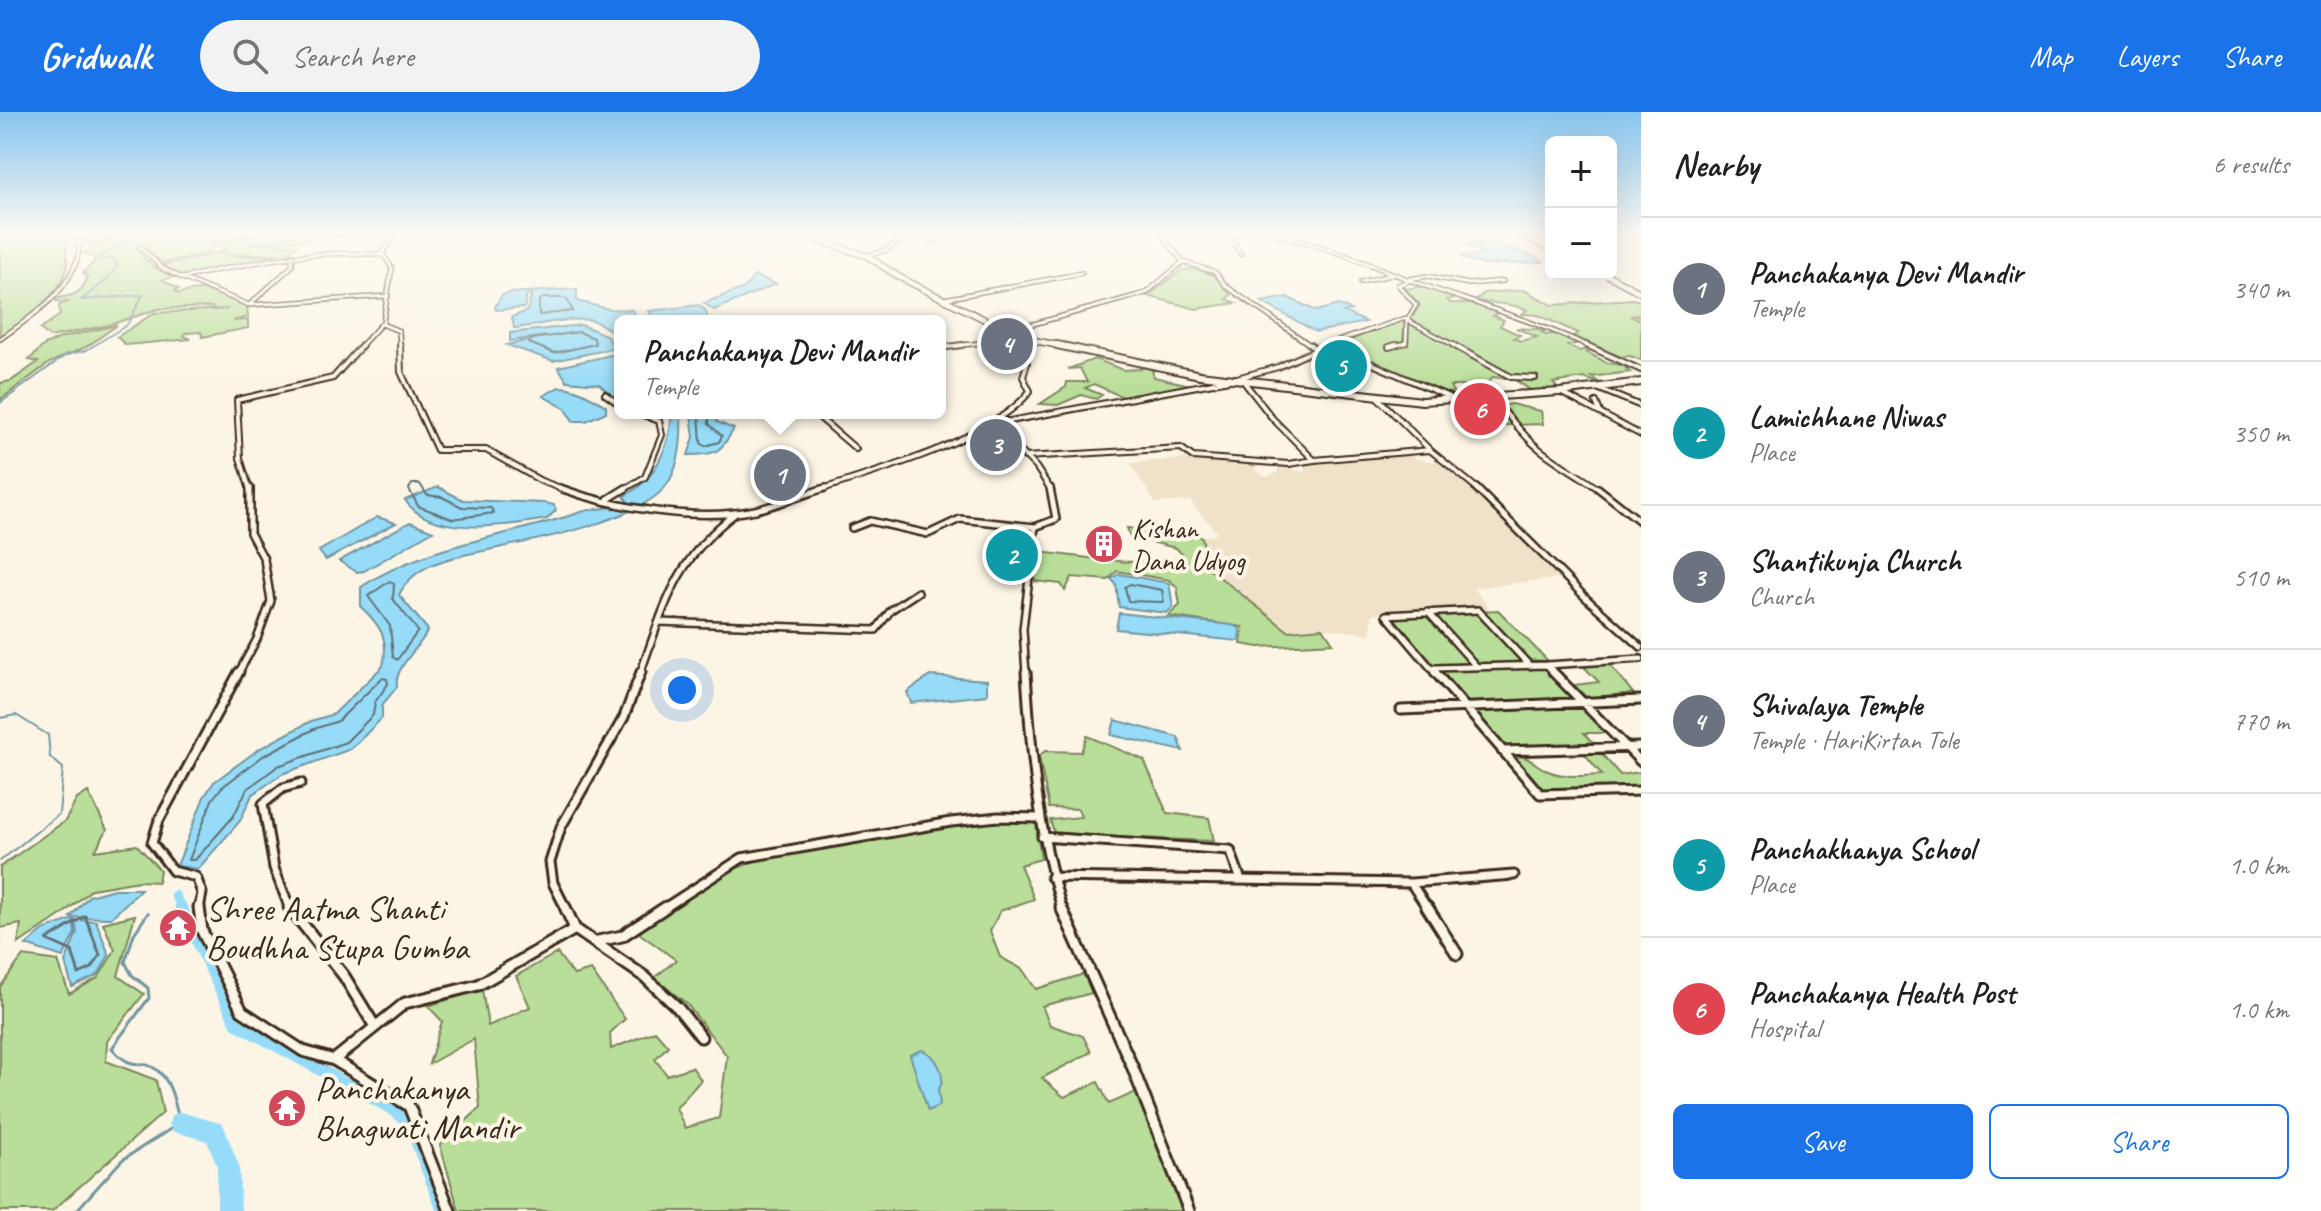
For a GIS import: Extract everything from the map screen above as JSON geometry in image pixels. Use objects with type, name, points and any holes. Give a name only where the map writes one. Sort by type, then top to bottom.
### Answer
[{"type":"street","points":[[0,339],[55,296],[62,286]]},
{"type":"street","points":[[195,286],[232,296],[249,305],[388,296]]},
{"type":"street","points":[[249,305],[267,286]]},
{"type":"street","points":[[389,286],[382,324],[328,381],[237,400],[240,458],[250,489],[250,533],[264,559],[271,601],[257,639],[159,820],[152,843],[173,871],[196,877],[200,885],[202,931],[242,1011],[303,1051],[334,1060],[409,1106],[450,1211]]},
{"type":"street","points":[[921,286],[1022,338],[1244,382],[1378,398],[1457,400],[1641,382]]},
{"type":"street","points":[[944,299],[1011,286]]},
{"type":"street","points":[[1008,331],[1146,293],[1154,286]]},
{"type":"street","points":[[1226,286],[1317,350]]},
{"type":"street","points":[[1389,347],[1406,343],[1407,319],[1416,305],[1399,286]]},
{"type":"street","points":[[1431,286],[1528,319],[1641,370]]},
{"type":"street","points":[[382,324],[399,331],[401,372],[437,450],[486,450],[541,481],[592,500],[693,514],[755,510],[868,475],[994,424],[1131,401],[1229,380],[1278,367],[1407,319],[1511,377],[1535,378]]},
{"type":"street","points":[[946,347],[1022,338]]},
{"type":"street","points":[[994,424],[1030,391],[1023,377],[1027,355],[1018,342],[1022,338]]},
{"type":"street","points":[[1331,346],[1457,400]]},
{"type":"street","points":[[1244,382],[1273,419],[1314,460]]},
{"type":"street","points":[[1597,388],[1641,406]]},
{"type":"street","points":[[1560,392],[1641,435]]},
{"type":"street","points":[[605,394],[614,401]]},
{"type":"street","points":[[1489,397],[1507,411],[1513,425],[1539,449],[1578,473],[1641,522]]},
{"type":"street","points":[[1378,398],[1430,450],[1461,472],[1518,525],[1641,647]]},
{"type":"street","points":[[1596,402],[1600,403],[1596,409],[1604,415]]},
{"type":"street","points":[[605,501],[645,477],[662,435],[659,421],[654,419]]},
{"type":"street","points":[[821,419],[856,449]]},
{"type":"street","points":[[994,424],[1053,489],[1056,519],[1035,527]]},
{"type":"street","points":[[1025,457],[1181,448],[1193,457],[1289,464],[1430,450]]},
{"type":"street","points":[[701,1037],[687,1014],[598,941],[576,933],[553,883],[550,862],[561,827],[624,717],[676,576],[708,534],[736,513]]},
{"type":"street","points":[[852,528],[870,521],[928,534],[960,519],[1005,519],[1035,527]]},
{"type":"street","points":[[1035,527],[1023,601],[1023,629],[1039,818],[1051,877],[1066,924],[1132,1066],[1189,1211]]},
{"type":"street","points":[[659,622],[876,630],[891,610],[918,592]]},
{"type":"street","points":[[1530,666],[1478,610],[1386,615],[1540,794],[1641,791]]},
{"type":"street","points":[[1427,612],[1476,666]]},
{"type":"street","points":[[1434,668],[1641,659]]},
{"type":"street","points":[[1547,665],[1641,762]]},
{"type":"street","points":[[1401,710],[1641,700]]},
{"type":"street","points":[[1502,751],[1641,747]]},
{"type":"street","points":[[301,783],[283,788],[263,804],[274,868],[285,903],[344,976],[374,1025]]},
{"type":"street","points":[[598,941],[622,936],[742,858],[951,822],[1039,818]]},
{"type":"street","points":[[1042,837],[1230,850],[1241,880]]},
{"type":"street","points":[[1051,877],[1411,883],[1514,875]]},
{"type":"street","points":[[1411,883],[1457,954]]},
{"type":"street","points":[[334,1060],[405,1003],[478,985],[575,929]]},
{"type":"shaded area","points":[[1405,452],[1419,460],[1442,462],[1456,472],[1515,526],[1562,578],[1473,588],[1490,608],[1373,614],[1370,634],[1323,628],[1288,631],[1208,568],[1202,537],[1218,534],[1190,501],[1155,503],[1130,463],[1193,458],[1262,464],[1254,469],[1265,477],[1277,473],[1278,465],[1304,472],[1305,462]]},
{"type":"green space","points":[[0,286],[58,286],[38,308],[0,338]]},
{"type":"green space","points":[[174,286],[179,289],[175,291],[178,294],[196,290],[214,292],[247,305],[248,317],[233,321],[248,320],[248,328],[202,337],[201,332],[185,333],[184,336],[191,339],[126,345],[117,337],[154,313],[214,310],[212,307],[158,309],[109,325],[50,337],[40,329],[60,315],[59,305],[69,302],[56,301],[57,298],[72,295],[83,287]]},
{"type":"green space","points":[[1161,286],[1224,286],[1231,295],[1226,299],[1236,303],[1196,309],[1148,296]]},
{"type":"green space","points":[[1403,286],[1407,289],[1423,286],[1457,298],[1447,300],[1450,303],[1476,304],[1500,311],[1493,316],[1504,320],[1500,326],[1520,335],[1514,338],[1520,341],[1537,337],[1516,328],[1550,330],[1541,332],[1546,335],[1558,333],[1578,343],[1568,346],[1580,351],[1592,349],[1586,352],[1607,363],[1632,366],[1626,369],[1630,372],[1591,377],[1602,384],[1583,378],[1553,383],[1558,389],[1532,391],[1515,380],[1493,377],[1485,386],[1450,386],[1453,392],[1448,393],[1335,346],[1405,319],[1403,343],[1387,348],[1408,345],[1409,321],[1508,377],[1538,379],[1516,377],[1410,320],[1420,305]]},
{"type":"green space","points":[[1524,290],[1552,305],[1632,299],[1641,301],[1641,315],[1630,316],[1641,320],[1641,360],[1621,357],[1573,336],[1578,333],[1538,315],[1522,314],[1527,310],[1521,307],[1476,300],[1484,293]]},
{"type":"green space","points":[[117,325],[88,346],[49,363],[0,400],[0,383],[11,381],[38,362],[29,360],[43,346],[60,338]]},
{"type":"green space","points":[[1095,359],[1123,370],[1141,369],[1138,365],[1156,370],[1152,371],[1154,377],[1195,386],[1127,399],[1094,384],[1085,388],[1102,395],[1096,399],[1081,395],[1058,405],[1040,404],[1066,387],[1067,382],[1087,382],[1080,368],[1068,369]]},
{"type":"green space","points":[[1511,404],[1541,411],[1543,424],[1486,426],[1493,423],[1487,415],[1497,414],[1488,409]]},
{"type":"green space","points":[[1127,528],[1202,537],[1208,568],[1288,631],[1323,628],[1333,643],[1259,647],[1241,644],[1243,627],[1168,616],[1180,605],[1177,587],[1169,580],[1117,571],[1108,580],[1072,577],[1065,591],[1061,584],[1035,581],[1037,552],[1135,562],[1171,560],[1183,555],[1176,548],[1130,537]]},
{"type":"green space","points":[[1498,610],[1548,661],[1527,660],[1481,611]]},
{"type":"green space","points":[[1477,611],[1526,665],[1476,664],[1431,613]]},
{"type":"green space","points":[[1426,614],[1470,663],[1435,666],[1391,616]]},
{"type":"green space","points":[[1608,663],[1633,693],[1587,698],[1574,685],[1599,682],[1584,667]]},
{"type":"green space","points":[[1545,667],[1575,698],[1466,704],[1439,671]]},
{"type":"green space","points":[[1581,705],[1608,733],[1584,733],[1594,744],[1505,748],[1473,710]]},
{"type":"green space","points":[[1087,736],[1144,760],[1167,813],[1209,818],[1214,841],[1055,835],[1050,820],[1081,817],[1078,809],[1049,808],[1039,756],[1045,751],[1081,752]]},
{"type":"green space","points":[[1584,753],[1601,753],[1620,775],[1641,772],[1641,788],[1540,790],[1512,756],[1527,758],[1561,775],[1602,775]]},
{"type":"green space","points":[[88,792],[107,830],[95,851],[137,845],[160,870],[158,882],[139,881],[92,889],[64,913],[18,944],[21,924],[0,928],[0,867],[65,821],[77,799]]},
{"type":"green space","points":[[1002,819],[1036,823],[1041,859],[1020,865],[1034,899],[1000,911],[990,931],[1000,957],[1022,969],[1036,989],[1084,974],[1092,993],[1042,1006],[1050,1025],[1083,1036],[1091,1052],[1042,1078],[1064,1097],[1098,1082],[1109,1104],[1136,1092],[1182,1211],[459,1211],[440,1145],[480,1108],[474,1039],[429,1064],[442,1021],[428,1006],[482,989],[488,1026],[530,1007],[516,976],[557,953],[574,975],[591,970],[625,1019],[610,1033],[611,1049],[655,1031],[668,1046],[655,1059],[667,1075],[692,1067],[701,1080],[676,1108],[685,1128],[719,1118],[727,1056],[686,1003],[654,978],[676,960],[639,933],[718,876],[760,859]]},
{"type":"green space","points":[[135,915],[118,976],[144,994],[107,1041],[106,1061],[156,1080],[163,1113],[52,1211],[0,1211],[0,987],[23,956],[58,961],[69,994],[98,978],[115,950],[103,923]]},
{"type":"water","points":[[771,286],[714,310],[704,303],[744,288]]},
{"type":"water","points":[[574,289],[577,290],[577,301],[609,309],[632,310],[635,315],[614,315],[614,330],[590,320],[514,328],[512,317],[527,311],[532,294],[527,295],[524,308],[496,310],[502,295]]},
{"type":"water","points":[[1287,297],[1316,311],[1339,305],[1351,310],[1344,312],[1366,322],[1316,332],[1262,302]]},
{"type":"water","points":[[699,305],[707,315],[651,315],[649,311]]},
{"type":"water","points":[[581,325],[606,335],[614,348],[553,361],[507,345],[547,336],[510,341],[510,333]]},
{"type":"water","points":[[614,354],[614,397],[599,384],[567,381],[558,367]]},
{"type":"water","points":[[559,387],[589,396],[606,406],[606,412],[586,421],[573,421],[566,409],[543,396]]},
{"type":"water","points":[[672,419],[681,419],[677,461],[666,486],[652,499],[632,510],[580,529],[446,560],[414,576],[399,595],[428,630],[403,664],[397,687],[382,705],[382,718],[351,749],[282,774],[252,795],[240,821],[198,869],[177,866],[204,797],[214,782],[259,749],[311,721],[334,714],[383,666],[384,640],[374,620],[361,607],[361,587],[386,572],[440,551],[628,502],[624,496],[644,481],[659,461]]},
{"type":"water","points":[[692,419],[717,419],[717,422],[734,429],[721,447],[712,453],[688,455],[694,437]]},
{"type":"water","points":[[438,487],[463,500],[545,503],[554,505],[556,510],[547,519],[491,526],[450,525],[416,512],[405,500]]},
{"type":"water","points":[[377,517],[396,523],[326,560],[319,551]]},
{"type":"water","points":[[410,522],[433,531],[364,571],[357,572],[339,561]]},
{"type":"water","points":[[1119,574],[1169,583],[1173,607],[1167,613],[1119,607],[1116,584],[1111,579]]},
{"type":"water","points":[[1119,613],[1232,625],[1240,628],[1239,641],[1116,629]]},
{"type":"water","points":[[930,676],[987,680],[987,695],[911,703],[907,692]]},
{"type":"water","points":[[1115,720],[1178,737],[1183,751],[1111,735]]},
{"type":"water","points":[[114,889],[141,889],[111,918],[70,917],[89,896]]},
{"type":"water","points":[[73,919],[75,933],[63,957],[26,945],[43,930]]},
{"type":"water","points":[[75,920],[96,921],[109,955],[98,975],[72,987],[65,962],[77,933]]},
{"type":"water","points":[[922,1050],[936,1061],[942,1078],[938,1090],[940,1105],[928,1111],[910,1055]]},
{"type":"waterway","points":[[0,403],[67,354],[85,351],[127,325],[143,295],[81,300],[99,286]]},
{"type":"waterway","points":[[0,718],[16,715],[48,735],[50,757],[63,768],[59,814],[0,861]]},
{"type":"waterway","points":[[175,895],[181,907]]},
{"type":"waterway","points":[[181,907],[237,1024],[392,1109],[406,1121],[443,1211]]},
{"type":"waterway","points":[[76,1211],[122,1160],[180,1123],[172,1094],[162,1075],[151,1066],[126,1061],[112,1048],[149,998],[148,988],[132,975],[125,962],[134,934],[148,913]]},
{"type":"waterway","points":[[0,940],[0,946]]},
{"type":"waterway","points":[[180,1123],[215,1132],[228,1166],[229,1211]]},
{"type":"place","name":"Shivalaya Temple","points":[[1007,344]]},
{"type":"place","name":"Panchakhanya School","points":[[1341,366]]},
{"type":"place","name":"Panchakanya Health Post","points":[[1480,409]]},
{"type":"place","name":"Shantikunja Church","points":[[996,445]]},
{"type":"place","name":"Panchakanya Devi Mandir","points":[[780,475]]},
{"type":"place","name":"Kishan Dana Udyog","points":[[1104,544]]},
{"type":"place","name":"Lamichhane Niwas","points":[[1012,555]]},
{"type":"place","name":"Shree Aatma Shanti Boudhha Stupa Gumba","points":[[178,928]]},
{"type":"place","name":"Panchakanya Bhagwati Mandir","points":[[287,1108]]}]
